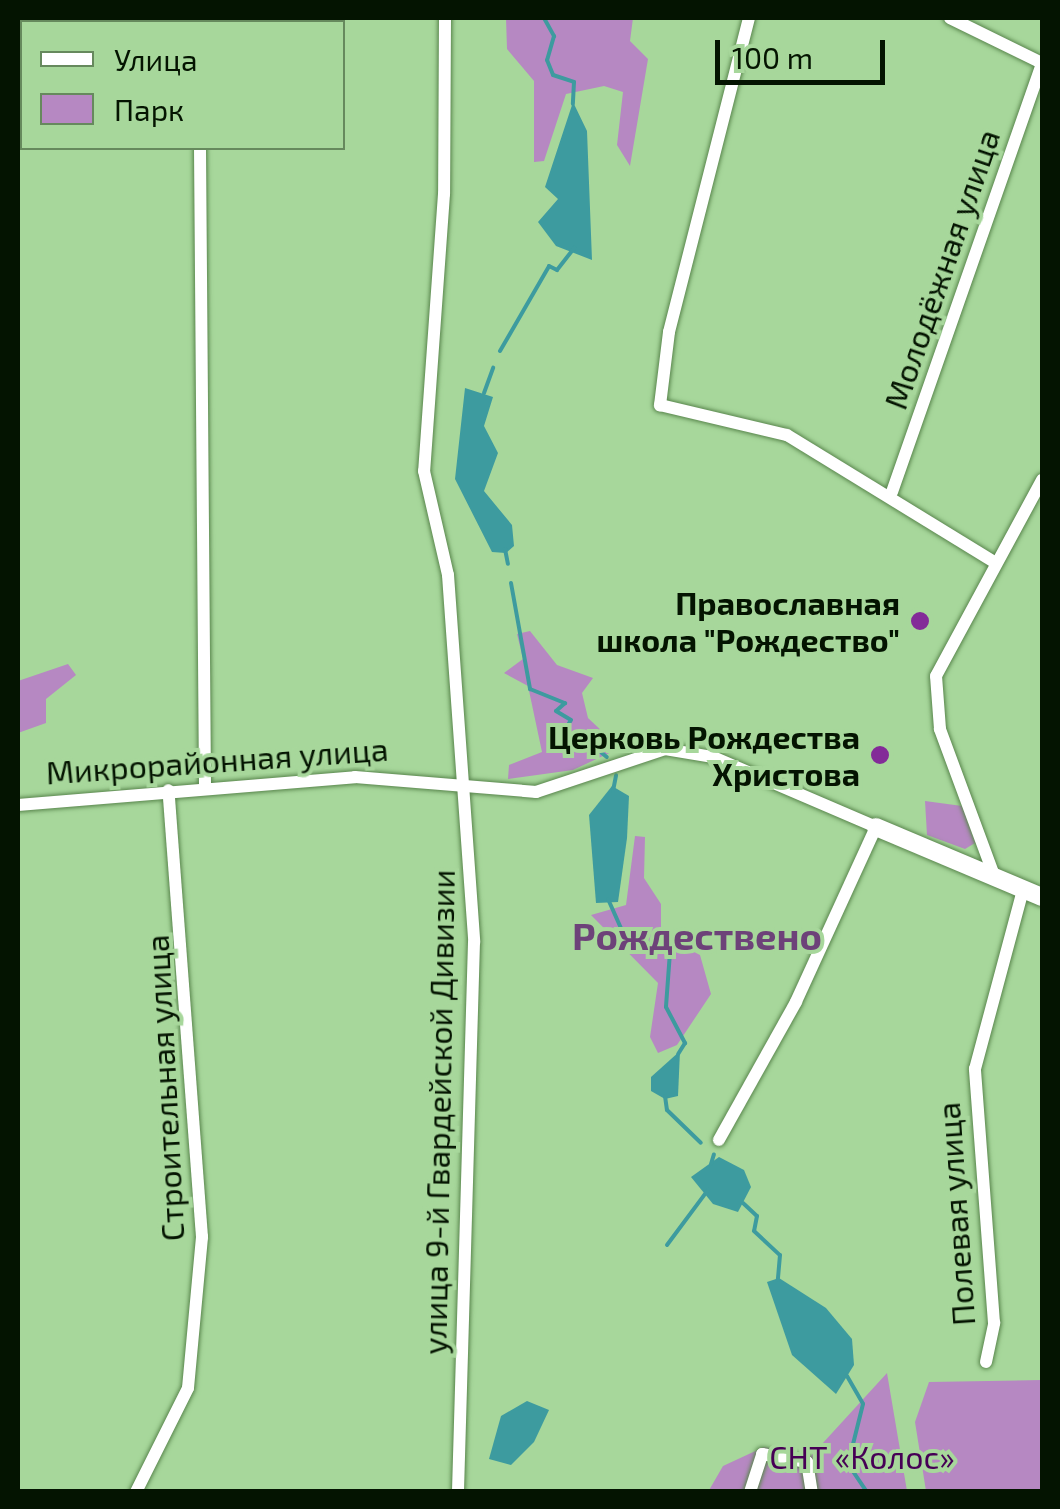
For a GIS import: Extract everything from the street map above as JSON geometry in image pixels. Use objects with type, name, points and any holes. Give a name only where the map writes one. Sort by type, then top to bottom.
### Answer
[{"type":"street","name":"улица 9-й Гвардейской Дивизии","points":[[445,18],[444,194],[424,472],[448,575],[474,942],[458,1492]]},
{"type":"street","points":[[750,18],[669,332],[660,406],[787,435],[892,492],[994,562]]},
{"type":"street","name":"Молодёжная улица","points":[[892,492],[1042,63],[950,18]]},
{"type":"street","points":[[200,150],[205,787]]},
{"type":"street","points":[[995,878],[934,694],[941,658],[1042,480]]},
{"type":"street","name":"Микрорайонная улица","points":[[18,805],[372,776],[536,792],[641,754],[695,752],[1042,898]]},
{"type":"street","name":"Строительная улица","points":[[136,1492],[188,1388],[202,1238],[168,790]]},
{"type":"street","points":[[719,1140],[796,1002],[876,827]]},
{"type":"street","name":"Полевая улица","points":[[986,1362],[994,1323],[975,1069],[1023,890]]},
{"type":"street","points":[[750,1492],[762,1454],[807,1462],[812,1492]]},
{"type":"green space","points":[[506,18],[633,18],[630,41],[648,59],[630,166],[617,145],[623,92],[604,86],[566,94],[544,161],[534,162],[534,81],[507,49]]},
{"type":"green space","points":[[530,631],[557,665],[593,678],[582,693],[588,718],[620,748],[573,770],[508,779],[509,765],[542,752],[528,686],[504,673],[523,659],[517,634]]},
{"type":"green space","points":[[68,664],[76,675],[46,699],[46,723],[18,733],[18,681]]},
{"type":"green space","points":[[925,801],[962,806],[975,843],[965,849],[927,835]]},
{"type":"green space","points":[[635,836],[645,837],[644,878],[661,904],[661,935],[700,955],[711,994],[677,1045],[658,1053],[650,1037],[658,983],[591,915],[626,905]]},
{"type":"green space","name":"СНТ «Колос»","points":[[887,1373],[907,1491],[708,1492],[723,1466],[764,1447],[811,1456]]},
{"type":"green space","points":[[1042,1380],[1042,1491],[926,1491],[915,1422],[929,1382]]},
{"type":"water","points":[[573,102],[587,131],[592,260],[556,246],[538,222],[558,199],[545,187]]},
{"type":"water","points":[[465,388],[493,397],[484,426],[498,453],[484,491],[512,525],[514,546],[506,553],[492,552],[455,479]]},
{"type":"water","points":[[612,786],[629,796],[627,838],[618,902],[596,903],[589,815]]},
{"type":"water","points":[[680,1051],[678,1096],[665,1099],[651,1091],[651,1077]]},
{"type":"water","points":[[719,1157],[744,1170],[751,1187],[738,1212],[713,1204],[691,1177]]},
{"type":"water","points":[[779,1278],[826,1308],[852,1339],[854,1365],[836,1394],[792,1355],[767,1282]]},
{"type":"water","points":[[527,1401],[549,1410],[534,1442],[511,1465],[489,1459],[501,1416]]},
{"type":"waterway","points":[[544,18],[554,36],[547,60],[553,75],[574,82],[573,104]]},
{"type":"waterway","points":[[500,351],[549,266],[557,270],[574,248]]},
{"type":"waterway","points":[[484,393],[493,368]]},
{"type":"waterway","points":[[505,549],[508,564]]},
{"type":"waterway","points":[[511,583],[530,689],[565,703],[556,711],[571,720],[564,731],[574,737],[565,739],[576,749],[592,745],[607,757]]},
{"type":"waterway","points":[[613,791],[616,775]]},
{"type":"waterway","points":[[608,899],[622,931],[670,952],[666,1007],[685,1043],[678,1054]]},
{"type":"waterway","points":[[665,1096],[667,1110],[701,1143]]},
{"type":"waterway","points":[[711,1164],[714,1154]]},
{"type":"waterway","points":[[667,1245],[708,1190]]},
{"type":"waterway","points":[[743,1203],[757,1216],[754,1231],[780,1255],[778,1280]]},
{"type":"waterway","points":[[847,1376],[863,1404],[848,1464],[867,1492]]},
{"type":"place","name":"Православная школа \"Рождество\"","points":[[920,621]]},
{"type":"place","name":"Церковь Рождества Христова","points":[[880,755]]},
{"type":"district","name":"Рождествено","points":[[697,936]]}]
